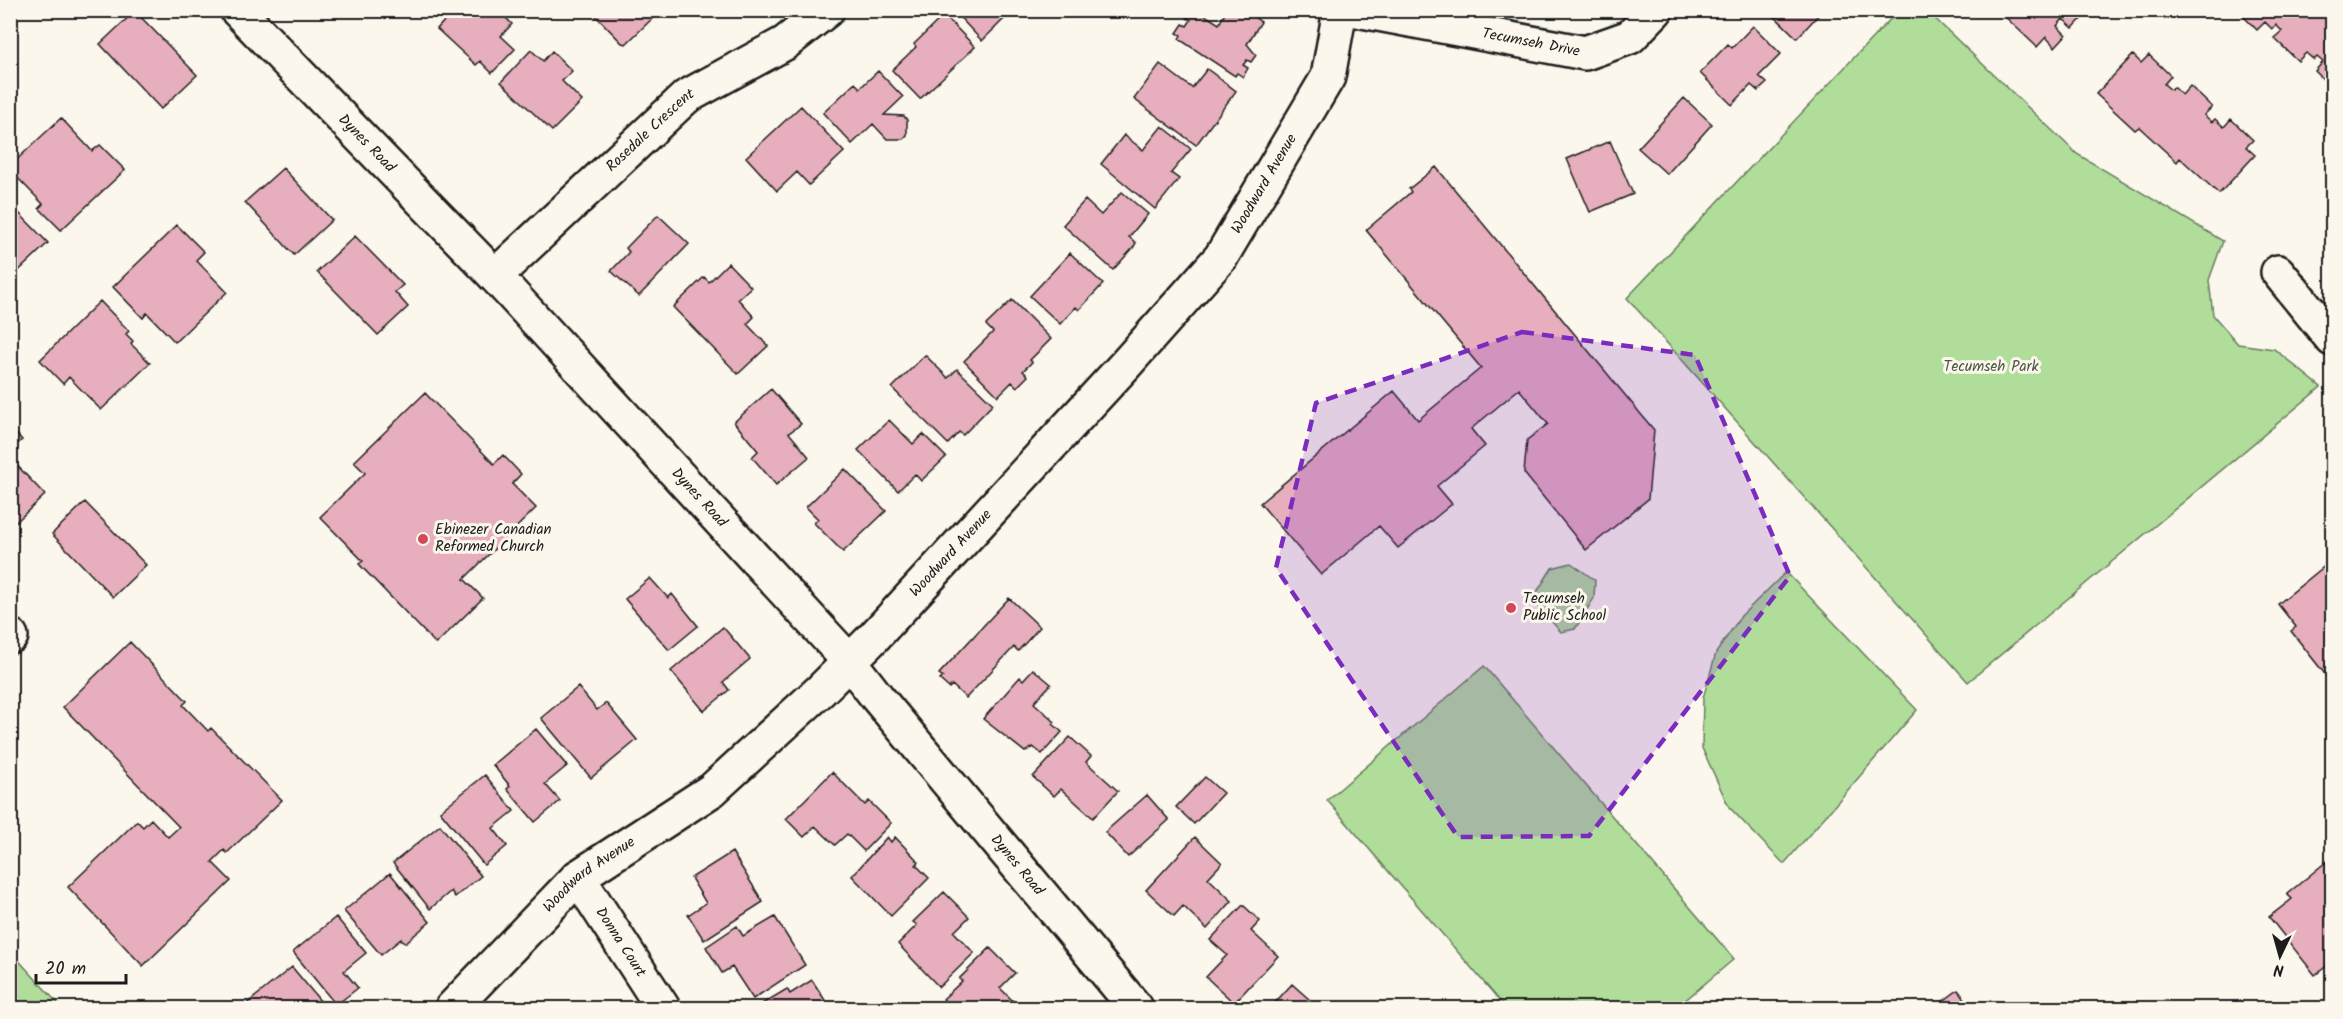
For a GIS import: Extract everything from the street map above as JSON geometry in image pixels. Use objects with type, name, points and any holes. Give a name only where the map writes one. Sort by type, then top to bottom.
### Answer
[{"type":"street","name":"Dynes Road","points":[[237,10],[495,276],[849,661],[1136,1008]]},
{"type":"street","name":"Rosedale Crescent","points":[[495,276],[686,97],[785,43],[827,10]]},
{"type":"street","name":"Woodward Avenue","points":[[452,1008],[578,877],[712,790],[873,638],[1024,476],[1221,257],[1328,77],[1340,10]]},
{"type":"street","name":"Tecumseh Drive","points":[[1357,10],[1586,53],[1630,37],[1656,10]]},
{"type":"street","points":[[2278,272],[2332,339]]},
{"type":"street","name":"Donna Court","points":[[578,877],[663,1008]]},
{"type":"highlighted area","points":[[1522,332],[1695,355],[1790,576],[1589,836],[1458,837],[1276,568],[1316,403]]},
{"type":"green space","name":"Tecumseh Park","points":[[1898,11],[1927,11],[2077,154],[2223,241],[2209,280],[2213,315],[2238,344],[2274,349],[2321,387],[1968,682],[1627,298]]},
{"type":"green space","points":[[1571,563],[1595,580],[1594,598],[1575,629],[1561,632],[1532,600],[1552,568]]},
{"type":"green space","points":[[1786,572],[1917,710],[1784,864],[1729,807],[1702,748],[1703,698],[1716,653],[1741,616]]},
{"type":"green space","points":[[1484,666],[1734,959],[1676,1008],[1506,1008],[1327,800]]},
{"type":"green space","points":[[11,952],[62,1008],[11,1008]]},
{"type":"building","points":[[454,10],[476,10],[483,17],[489,10],[498,10],[512,24],[501,36],[515,49],[492,73],[480,61],[476,65],[437,29]]},
{"type":"building","points":[[600,10],[654,10],[657,14],[626,44],[622,43],[595,15]]},
{"type":"building","points":[[953,10],[1013,10],[982,41]]},
{"type":"building","points":[[1192,10],[1197,10],[1219,24],[1227,10],[1244,10],[1261,22],[1247,44],[1256,55],[1251,62],[1247,60],[1243,65],[1248,68],[1243,77],[1237,73],[1235,76],[1179,39],[1181,35],[1177,33],[1183,24],[1187,26],[1191,20],[1187,18]]},
{"type":"building","points":[[1768,10],[1823,10],[1797,38]]},
{"type":"building","points":[[2003,10],[2090,10],[2073,28],[2063,19],[2057,26],[2066,35],[2055,47],[2046,37],[2037,47],[2001,13]]},
{"type":"building","points":[[2237,10],[2332,10],[2332,88],[2315,71],[2323,62],[2317,57],[2314,60],[2306,53],[2298,61],[2274,38],[2282,31],[2276,25],[2272,29],[2265,22],[2257,30]]},
{"type":"building","points":[[135,11],[197,75],[161,109],[100,44]]},
{"type":"building","points":[[944,15],[975,47],[920,99],[892,70],[916,47],[914,44]]},
{"type":"building","points":[[1753,26],[1781,54],[1759,76],[1767,83],[1758,91],[1751,85],[1732,105],[1700,73],[1728,44],[1732,48]]},
{"type":"building","points":[[531,50],[543,61],[552,51],[572,71],[562,81],[582,101],[552,131],[501,82]]},
{"type":"building","points":[[2133,55],[2141,63],[2149,55],[2171,76],[2164,84],[2171,90],[2174,87],[2182,95],[2190,86],[2212,107],[2204,115],[2212,122],[2215,119],[2224,127],[2231,119],[2253,140],[2246,147],[2255,155],[2219,194],[2180,158],[2177,162],[2139,127],[2135,130],[2096,94]]},
{"type":"building","points":[[1160,64],[1192,88],[1207,69],[1236,91],[1196,145],[1134,99]]},
{"type":"building","points":[[878,71],[903,97],[884,115],[904,116],[907,120],[907,135],[903,139],[887,139],[873,124],[852,144],[823,113],[855,83],[860,88]]},
{"type":"building","points":[[1684,98],[1712,124],[1667,174],[1638,148]]},
{"type":"building","points":[[801,106],[844,152],[809,185],[797,172],[777,191],[746,157]]},
{"type":"building","points":[[61,118],[92,151],[100,145],[125,170],[61,230],[39,208],[43,204],[10,170],[10,166]]},
{"type":"building","points":[[1162,126],[1191,149],[1171,173],[1179,179],[1155,209],[1101,164],[1124,135],[1143,150]]},
{"type":"building","points":[[1610,141],[1633,194],[1590,212],[1567,159]]},
{"type":"building","points":[[1436,167],[1654,430],[1648,499],[1586,550],[1524,473],[1527,440],[1548,424],[1519,389],[1471,429],[1485,446],[1437,486],[1452,504],[1398,548],[1379,526],[1321,575],[1260,503],[1394,391],[1418,420],[1481,368],[1366,230],[1411,192],[1409,189]]},
{"type":"building","points":[[283,168],[332,220],[294,255],[245,202]]},
{"type":"building","points":[[1122,192],[1148,214],[1129,237],[1136,243],[1133,248],[1113,270],[1063,225],[1085,200],[1101,215]]},
{"type":"building","points":[[17,211],[48,243],[10,279],[10,214],[13,216]]},
{"type":"building","points":[[658,215],[689,244],[639,296],[611,271],[629,252],[626,248]]},
{"type":"building","points":[[177,225],[204,252],[196,260],[227,292],[175,342],[147,313],[143,318],[113,287]]},
{"type":"building","points":[[355,236],[403,285],[395,292],[408,307],[378,335],[317,272]]},
{"type":"building","points":[[1070,253],[1103,284],[1079,310],[1076,307],[1060,324],[1030,296]]},
{"type":"building","points":[[728,263],[751,287],[738,299],[754,317],[747,324],[768,346],[738,374],[673,307],[704,277],[709,282]]},
{"type":"building","points":[[1012,300],[1051,339],[1030,360],[1032,362],[1023,371],[1028,376],[1017,387],[1012,382],[998,396],[964,361],[993,332],[986,325]]},
{"type":"building","points":[[100,301],[129,331],[126,334],[133,341],[131,344],[150,363],[101,410],[69,377],[63,384],[40,360]]},
{"type":"building","points":[[925,355],[948,378],[957,369],[993,404],[963,435],[959,432],[948,444],[892,388]]},
{"type":"building","points":[[771,389],[801,424],[789,433],[809,457],[776,485],[752,457],[758,451],[734,422]]},
{"type":"building","name":"Ebinezer Canadian Reformed Church","points":[[425,393],[494,464],[503,455],[521,474],[512,484],[536,508],[464,579],[483,598],[436,644],[359,564],[363,561],[320,517],[365,473],[354,462]]},
{"type":"building","points":[[889,420],[913,444],[923,434],[946,457],[921,481],[915,474],[898,491],[858,450]]},
{"type":"building","points":[[10,427],[22,440],[10,451]]},
{"type":"building","points":[[10,458],[45,495],[16,522],[10,516]]},
{"type":"building","points":[[845,469],[886,511],[843,552],[814,523],[818,519],[806,507]]},
{"type":"building","points":[[85,502],[146,565],[113,597],[52,534]]},
{"type":"building","points":[[2332,560],[2332,683],[2291,631],[2296,627],[2278,604]]},
{"type":"building","points":[[650,578],[668,598],[672,594],[698,626],[669,650],[625,599]]},
{"type":"building","points":[[1009,598],[1040,627],[1018,651],[1014,647],[966,698],[952,685],[949,688],[940,680],[943,677],[939,674]]},
{"type":"building","points":[[723,627],[750,659],[723,682],[729,690],[704,711],[671,671]]},
{"type":"building","points":[[130,642],[187,701],[183,705],[208,731],[211,728],[282,800],[227,853],[224,850],[212,862],[231,881],[143,966],[68,887],[137,821],[143,827],[151,819],[168,837],[179,827],[63,707]]},
{"type":"building","points":[[1033,669],[1051,684],[1034,703],[1055,722],[1053,724],[1062,732],[1042,754],[1033,747],[1025,752],[983,719],[1020,677],[1023,680]]},
{"type":"building","points":[[578,687],[597,710],[606,703],[637,740],[591,778],[541,718]]},
{"type":"building","points":[[536,729],[567,766],[545,784],[560,801],[535,822],[507,789],[510,786],[493,765]]},
{"type":"building","points":[[1070,737],[1091,756],[1086,762],[1118,791],[1093,818],[1061,789],[1054,796],[1033,777]]},
{"type":"building","points":[[832,772],[865,805],[869,801],[891,823],[864,851],[847,834],[835,845],[815,826],[804,837],[786,819]]},
{"type":"building","points":[[485,775],[514,811],[493,828],[507,846],[484,865],[440,811]]},
{"type":"building","points":[[1205,777],[1223,793],[1194,824],[1176,807]]},
{"type":"building","points":[[1147,795],[1169,820],[1128,857],[1105,832]]},
{"type":"building","points":[[440,825],[481,876],[455,897],[451,891],[430,909],[393,863]]},
{"type":"building","points":[[887,837],[891,842],[895,837],[919,862],[916,865],[929,878],[891,916],[852,876]]},
{"type":"building","points":[[1195,837],[1222,863],[1208,878],[1232,901],[1207,929],[1183,906],[1174,916],[1146,890]]},
{"type":"building","points":[[732,852],[763,902],[704,940],[688,915],[706,903],[691,878]]},
{"type":"building","points":[[2332,857],[2332,962],[2315,975],[2269,917],[2292,899],[2287,894]]},
{"type":"building","points":[[390,873],[430,922],[405,943],[401,939],[381,955],[344,911]]},
{"type":"building","points":[[944,892],[969,917],[954,932],[974,953],[939,987],[898,944],[917,925],[913,922]]},
{"type":"building","points":[[1243,905],[1260,921],[1251,931],[1278,956],[1234,1003],[1206,977],[1227,955],[1210,940]]},
{"type":"building","points":[[336,917],[366,953],[344,971],[358,988],[336,1005],[293,952]]},
{"type":"building","points":[[775,917],[805,965],[753,999],[732,967],[722,973],[706,947],[737,926],[743,936]]},
{"type":"building","points":[[990,948],[1015,973],[1000,988],[1020,1008],[952,1008],[943,999]]},
{"type":"building","points":[[292,967],[326,1008],[248,1008],[245,1005]]},
{"type":"building","points":[[812,980],[830,1008],[755,1008],[787,989],[790,994]]},
{"type":"building","points":[[1292,984],[1319,1008],[1270,1008]]},
{"type":"building","points":[[1958,990],[1972,1008],[1934,1008]]},
{"type":"place","name":"Ebinezer Canadian Reformed Church","points":[[423,539]]},
{"type":"place","name":"Tecumseh Public School","points":[[1511,608]]}]
